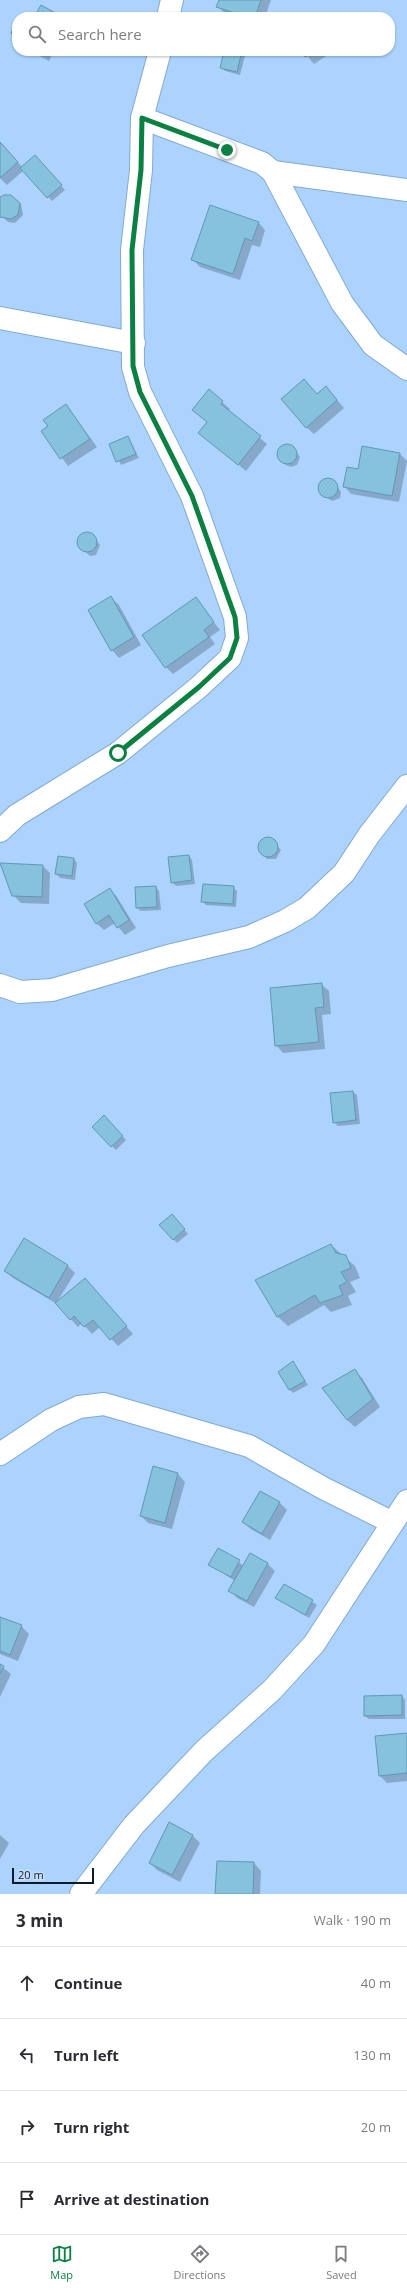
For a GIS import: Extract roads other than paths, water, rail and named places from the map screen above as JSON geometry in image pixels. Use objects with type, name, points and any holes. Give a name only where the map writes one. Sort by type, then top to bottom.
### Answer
[{"type":"street","points":[[169,12],[172,0]]},
{"type":"street","points":[[0,831],[17,815],[118,753],[199,687],[230,658],[237,638],[235,617],[192,496],[140,392],[133,366],[132,250],[141,170],[142,118],[159,56]]},
{"type":"street","points":[[142,118],[262,163],[272,172],[342,303],[373,345],[407,368]]},
{"type":"street","points":[[272,172],[407,190]]},
{"type":"street","points":[[0,318],[134,343]]},
{"type":"street","points":[[0,985],[20,992],[52,990],[168,956],[248,937],[285,922],[306,908],[344,873],[369,835],[407,786]]},
{"type":"street","points":[[0,1454],[51,1420],[78,1407],[104,1404],[249,1446],[323,1488],[391,1522]]},
{"type":"street","points":[[81,1894],[139,1819],[204,1751],[272,1690],[314,1644],[391,1522],[407,1501]]}]
